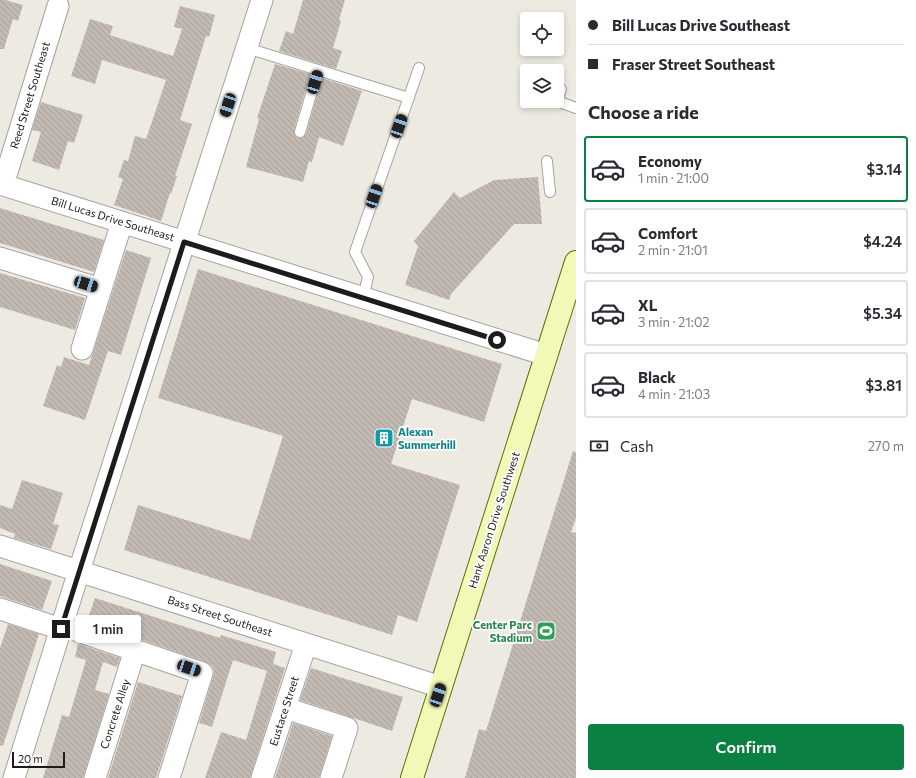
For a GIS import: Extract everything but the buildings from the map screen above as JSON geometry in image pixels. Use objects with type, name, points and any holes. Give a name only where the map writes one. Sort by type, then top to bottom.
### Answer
[{"type":"main road","name":"Hank Aaron Drive Southwest","points":[[412,778],[546,355],[572,289],[576,262]]},
{"type":"street","points":[[14,778],[67,628],[78,571],[262,0]]},
{"type":"street","name":"Reed Street Southeast","points":[[1,184],[58,6]]},
{"type":"street","name":"Bill Lucas Drive Southeast","points":[[1,184],[546,355]]},
{"type":"street","points":[[82,349],[122,222]]},
{"type":"street","points":[[0,258],[101,289]]},
{"type":"street","name":"Bass Street Southeast","points":[[0,546],[441,686]]},
{"type":"street","points":[[0,609],[67,628],[202,672],[169,778]]},
{"type":"street","name":"Eustace Street","points":[[262,778],[306,644]]},
{"type":"street","name":"Concrete Alley","points":[[95,778],[136,650]]},
{"type":"street","points":[[285,708],[346,728],[331,778]]},
{"type":"lane","points":[[247,48],[409,98]]},
{"type":"lane","points":[[363,298],[368,277],[355,252],[419,68]]},
{"type":"lane","points":[[300,132],[318,70]]},
{"type":"lane","points":[[564,104],[576,108]]},
{"type":"lane","points":[[547,161],[550,192]]},
{"type":"place","name":"Alexan Summerhill","points":[[384,438]]},
{"type":"place","name":"Center Parc Stadium","points":[[546,631]]},
{"type":"route","points":[[61,629],[78,571],[184,242],[497,340]]}]
